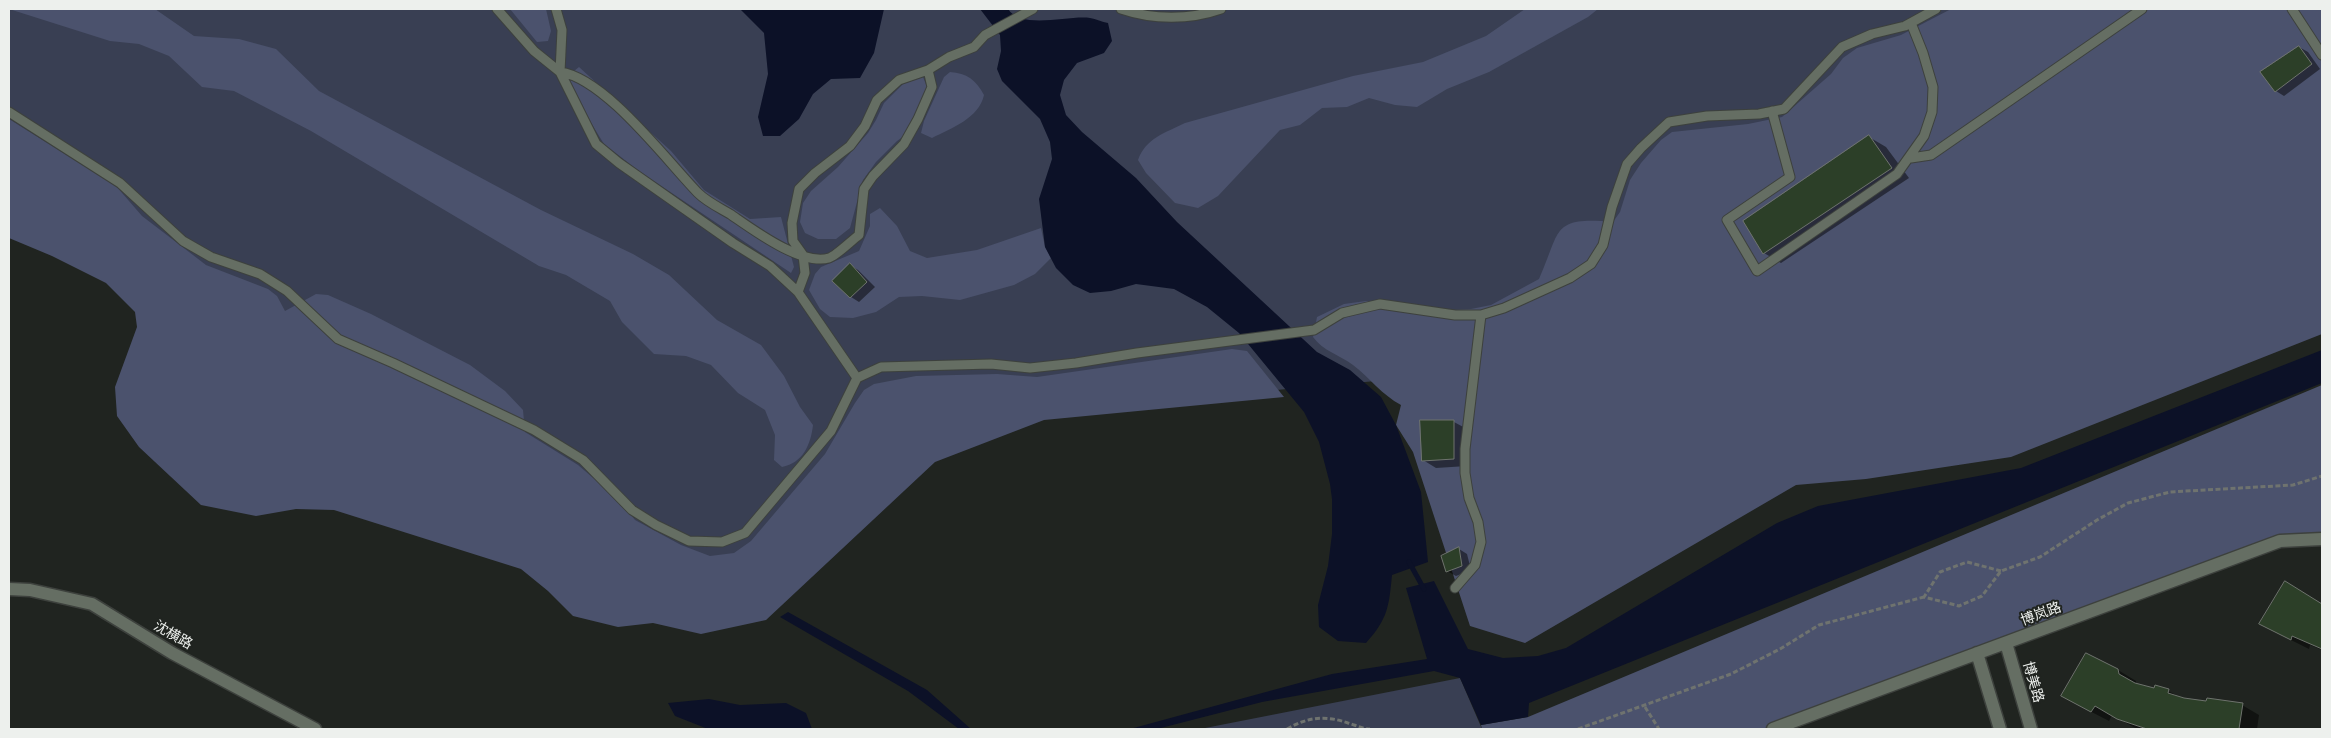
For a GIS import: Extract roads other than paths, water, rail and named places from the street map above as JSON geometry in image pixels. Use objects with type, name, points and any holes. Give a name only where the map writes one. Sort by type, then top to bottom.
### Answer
[{"type":"street","name":"博岚路","points":[[1772,729],[2280,541],[2322,539]]},
{"type":"street","name":"沈横路","points":[[9,589],[30,590],[92,604],[172,653],[314,729]]},
{"type":"street","name":"博美路","points":[[2006,643],[2031,729]]},
{"type":"street","points":[[1977,653],[2000,729]]},
{"type":"lane","points":[[497,9],[534,51],[560,72],[596,144],[618,164],[733,244],[770,266],[798,292],[857,378]]},
{"type":"lane","points":[[556,9],[562,30],[560,72]]},
{"type":"lane","points":[[1121,9],[1141,16],[1166,17],[1204,14],[1222,9]]},
{"type":"lane","points":[[9,112],[120,183],[182,241],[211,256],[260,274],[287,291],[338,340],[393,363],[534,430],[583,460],[632,510],[656,525],[689,541],[722,542],[745,533],[831,431],[857,378],[881,368],[992,364],[1030,368],[1314,330],[1342,312],[1380,304],[1455,315],[1481,315],[1504,308],[1570,278],[1591,264],[1603,245],[1612,207],[1627,164],[1640,148],[1669,122],[1707,116],[1759,114],[1784,109],[1842,47],[1872,34],[1911,22],[1936,9]]},
{"type":"lane","points":[[1911,158],[1931,155],[2142,9]]},
{"type":"lane","points":[[2292,9],[2322,55]]},
{"type":"lane","points":[[798,292],[805,273],[802,255],[794,241],[792,223],[799,189],[815,173],[850,146],[865,126],[877,100],[899,80],[928,70],[949,57],[974,47],[985,36],[1030,10]]},
{"type":"lane","points":[[1772,111],[1790,177],[1727,220],[1757,271],[1898,174],[1911,158],[1924,136],[1932,112],[1933,87],[1923,52],[1911,22]]},
{"type":"lane","points":[[560,72],[572,73],[601,94],[642,130],[700,195],[773,243],[815,259],[830,258],[859,236],[864,207],[864,189],[873,176],[904,144],[918,119],[932,87],[928,70]]},
{"type":"lane","points":[[1455,588],[1475,565],[1481,542],[1478,522],[1469,498],[1465,473],[1465,449],[1481,315]]},
{"type":"waterway","points":[[1409,562],[1424,589]]}]
